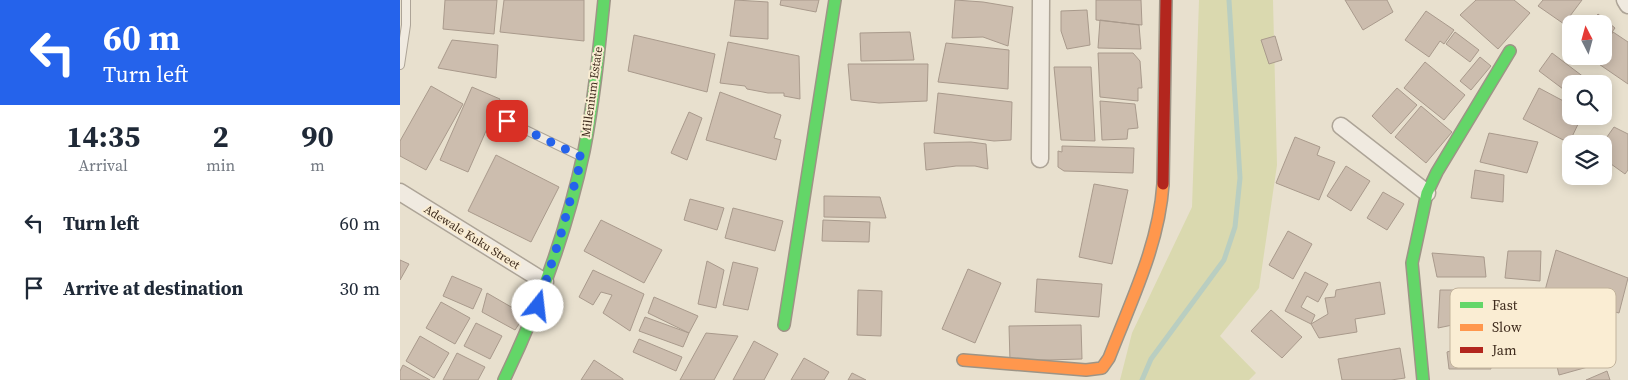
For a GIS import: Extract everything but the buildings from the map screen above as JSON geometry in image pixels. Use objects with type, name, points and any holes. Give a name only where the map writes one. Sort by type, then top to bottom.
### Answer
[{"type":"street","name":"Millenium Estate","points":[[504,380],[538,306],[561,234],[582,157],[590,118],[604,0]]},
{"type":"street","points":[[784,325],[835,0]]},
{"type":"street","points":[[1040,159],[1041,0]]},
{"type":"street","points":[[963,360],[1086,370],[1102,368],[1109,358],[1156,235],[1161,213],[1165,160],[1166,0]]},
{"type":"street","points":[[1625,0],[1628,5]]},
{"type":"street","points":[[1423,380],[1412,263],[1427,193],[1436,172],[1510,50]]},
{"type":"street","points":[[1341,126],[1427,193]]},
{"type":"street","name":"Adewale Kuku Street","points":[[400,192],[545,282]]},
{"type":"lane","points":[[400,65],[406,25],[406,0]]},
{"type":"lane","points":[[507,121],[582,157]]},
{"type":"green space","points":[[1199,0],[1273,0],[1277,165],[1259,288],[1220,336],[1256,373],[1249,380],[1120,380],[1132,333],[1192,207]]},
{"type":"waterway","points":[[1142,380],[1151,359],[1224,260],[1235,227],[1240,178],[1229,0]]},
{"type":"traffic: fast","points":[[504,380],[529,325],[551,268],[577,181],[591,113],[604,0]]},
{"type":"traffic: fast","points":[[784,325],[835,0]]},
{"type":"traffic: fast","points":[[1423,380],[1412,263],[1427,193],[1437,172],[1510,51]]},
{"type":"traffic: slow","points":[[963,360],[1086,370],[1102,368],[1109,358],[1143,273],[1156,229],[1163,184]]},
{"type":"traffic: jam","points":[[1163,184],[1166,0]]},
{"type":"route","points":[[507,121],[582,157],[561,234],[538,306]]}]
